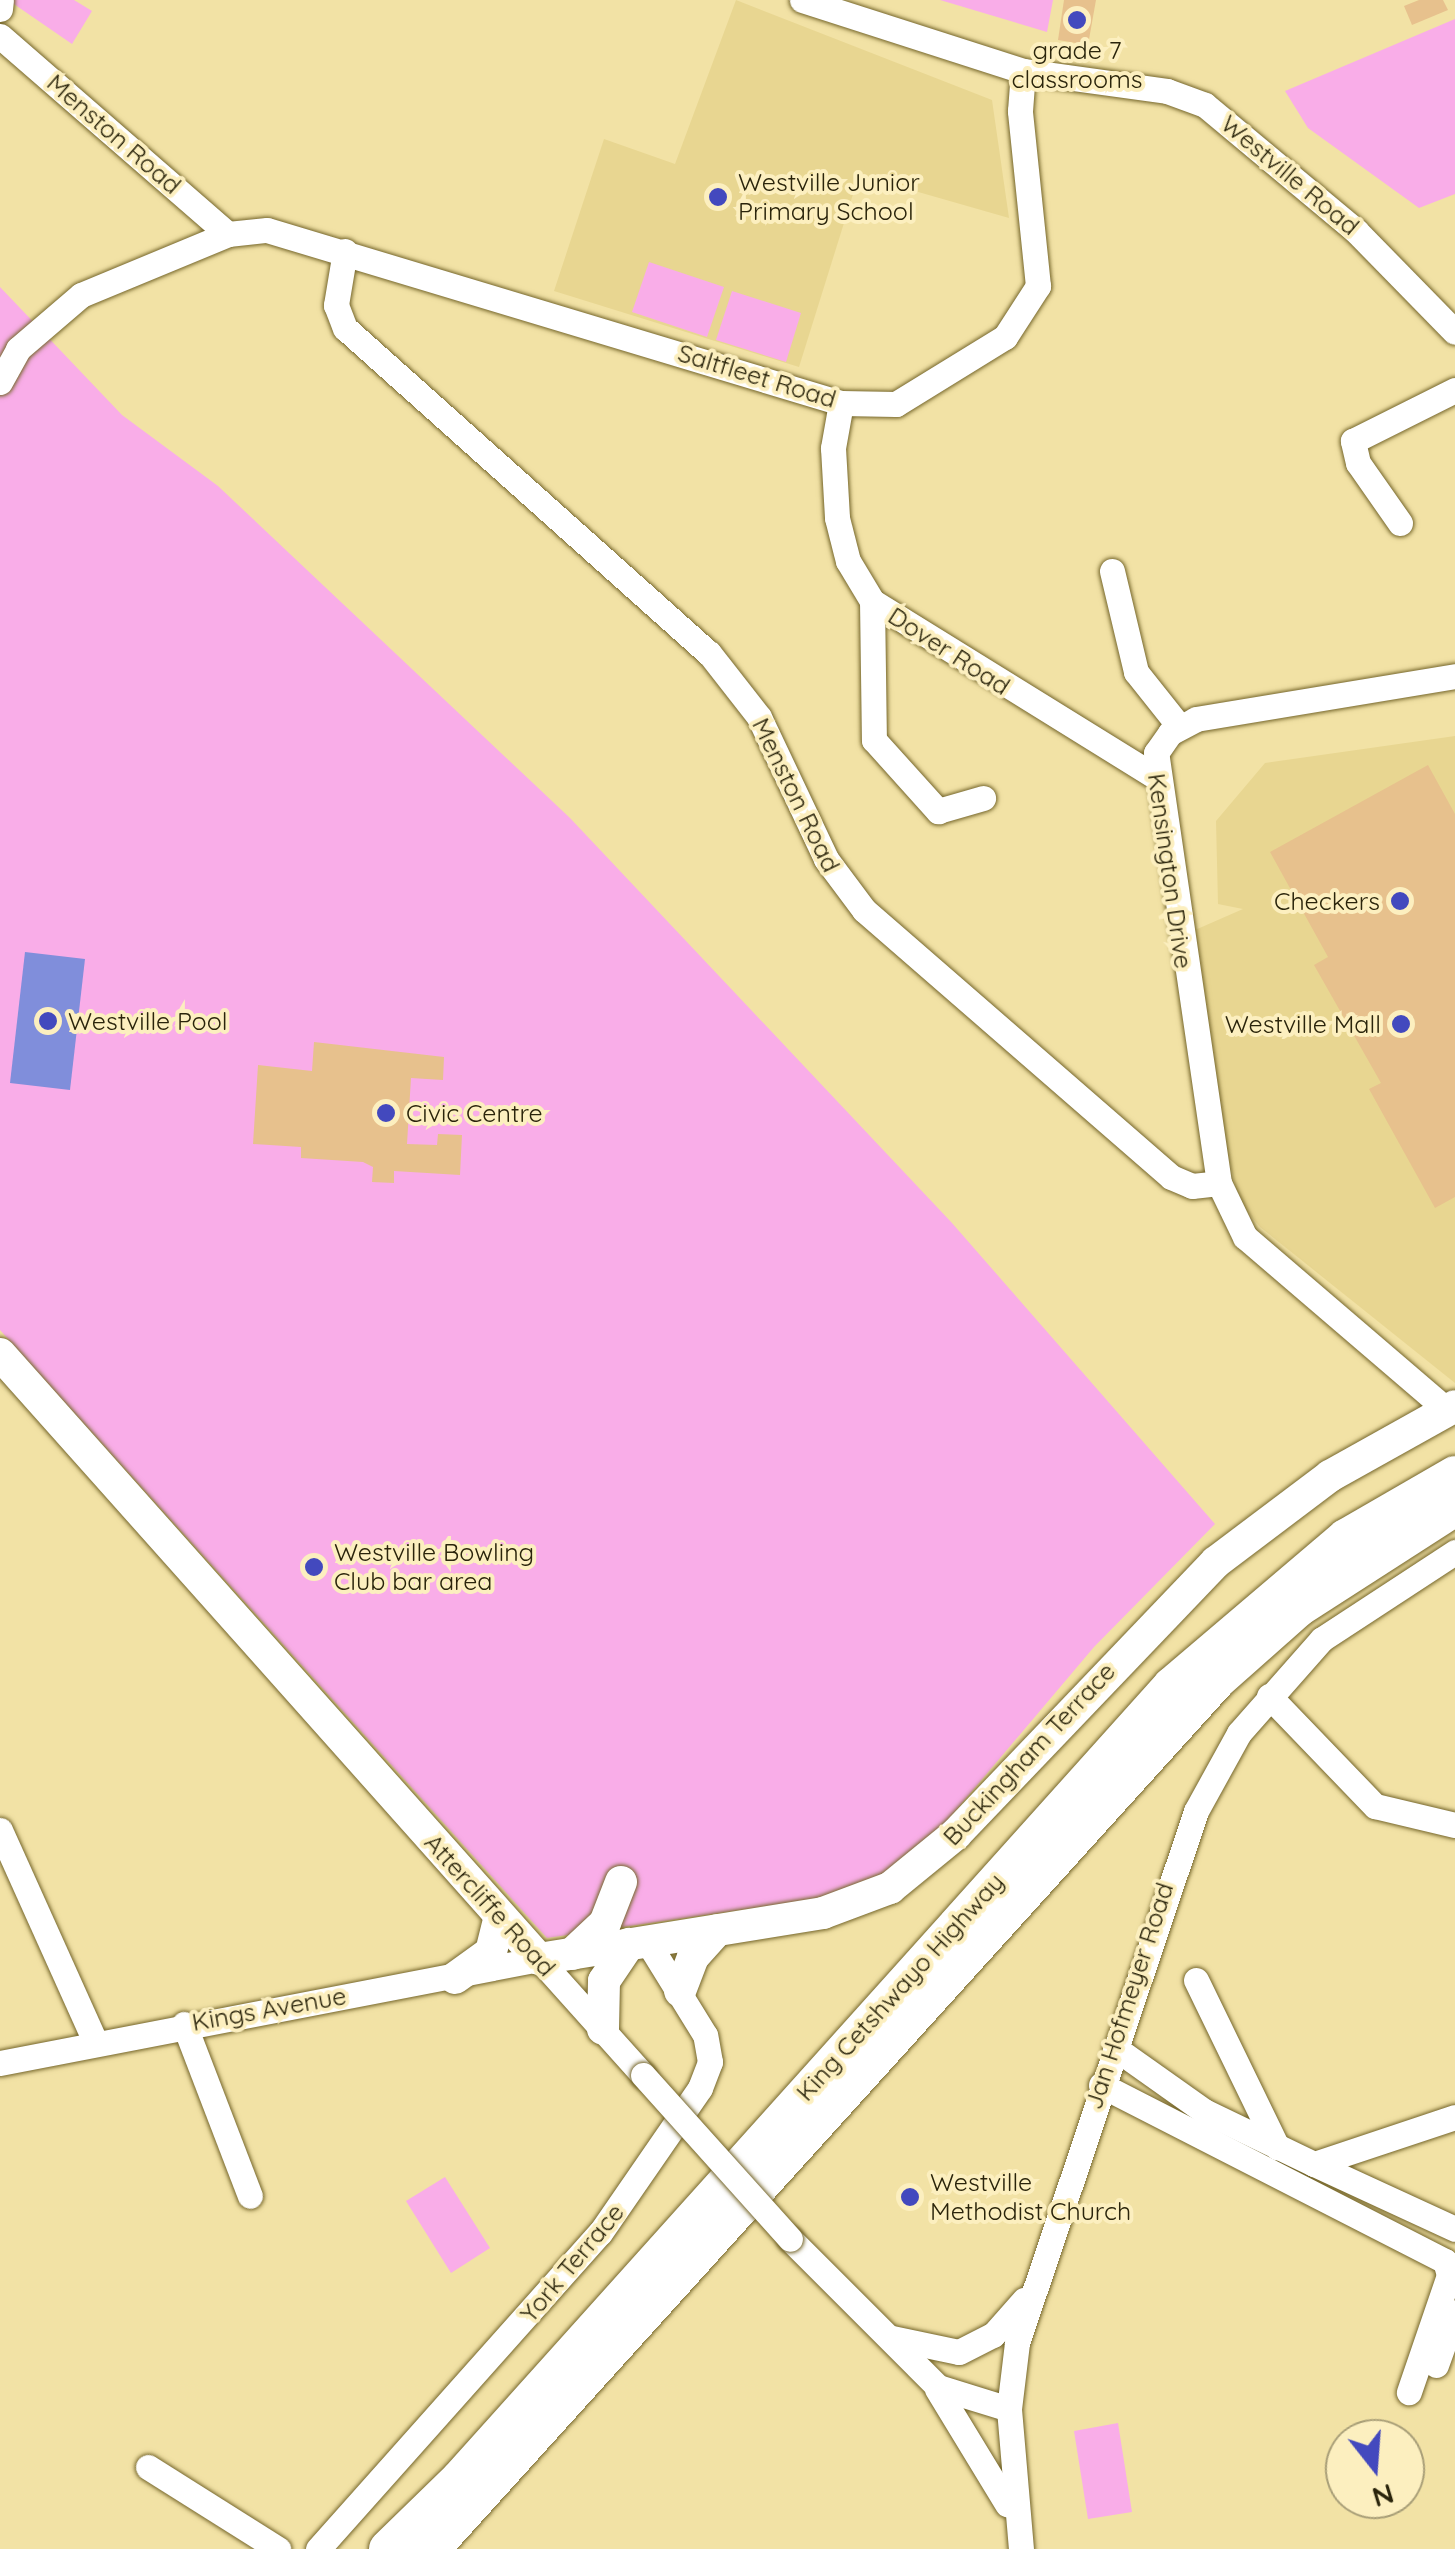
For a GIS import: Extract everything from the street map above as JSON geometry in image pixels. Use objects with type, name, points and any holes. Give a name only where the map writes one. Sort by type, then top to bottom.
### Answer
[{"type":"highway","name":"King Cetshwayo Highway","points":[[388,2549],[460,2479],[1172,1686],[1346,1538],[1455,1475]]},
{"type":"highway","name":"King Cetshwayo Highway","points":[[431,2549],[1217,1680],[1377,1551],[1455,1507]]},
{"type":"highway","points":[[1377,1551],[1455,1518]]},
{"type":"main road","name":"Attercliffe Road","points":[[1,1357],[539,1959]]},
{"type":"main road","name":"Buckingham Terrace","points":[[539,1959],[844,1909],[907,1877],[1216,1562],[1330,1476],[1451,1407]]},
{"type":"main road","points":[[572,1954],[605,1923],[621,1882]]},
{"type":"main road","points":[[455,1978],[491,1952],[500,1916]]},
{"type":"main road","points":[[680,1991],[693,1956],[717,1930]]},
{"type":"main road","points":[[603,2029],[604,1982],[638,1943]]},
{"type":"street","points":[[0,9],[1,0]]},
{"type":"street","name":"Westville Road","points":[[802,0],[1023,71],[1167,91],[1205,105],[1356,231],[1454,330]]},
{"type":"street","name":"Menston Road","points":[[0,36],[228,234]]},
{"type":"street","name":"Saltfleet Road","points":[[228,234],[268,230],[841,403],[874,407],[917,394],[1025,317],[1038,286],[1039,252],[1020,112],[1023,71]]},
{"type":"street","points":[[0,382],[18,350],[81,295],[228,234]]},
{"type":"street","name":"Menston Road","points":[[344,251],[336,305],[345,328],[709,653],[759,716],[826,860],[864,910],[1171,1178],[1218,1183]]},
{"type":"street","points":[[1400,523],[1358,462],[1354,441],[1455,390]]},
{"type":"street","name":"Dover Road","points":[[841,403],[833,448],[837,518],[848,561],[872,601],[1154,776]]},
{"type":"street","points":[[1112,571],[1136,672],[1179,726],[1455,676]]},
{"type":"street","points":[[872,601],[874,740],[938,810],[983,798]]},
{"type":"street","name":"Kensington Drive","points":[[1179,726],[1156,753],[1154,776],[1218,1183]]},
{"type":"street","points":[[1218,1183],[1245,1237],[1451,1407]]},
{"type":"street","name":"Jan Hofmeyer Road","points":[[1020,2549],[1009,2409],[1031,2291],[1196,1811],[1269,1696],[1348,1617],[1455,1552]]},
{"type":"street","points":[[1269,1696],[1374,1806],[1455,1825]]},
{"type":"street","points":[[0,1830],[95,2041]]},
{"type":"street","name":"York Terrace","points":[[318,2549],[600,2233],[700,2088],[708,2048],[680,1991],[638,1943]]},
{"type":"street","name":"Kings Avenue","points":[[0,2062],[539,1959]]},
{"type":"street","name":"Attercliffe Road","points":[[539,1959],[790,2240],[882,2334],[928,2378],[962,2399],[1009,2409]]},
{"type":"street","points":[[1196,1980],[1277,2147]]},
{"type":"street","points":[[184,2024],[250,2196]]},
{"type":"street","points":[[1115,2048],[1204,2111],[1455,2230]]},
{"type":"street","points":[[1101,2086],[1445,2261],[1449,2275],[1408,2392]]},
{"type":"street","points":[[1314,2164],[1455,2117]]},
{"type":"street","points":[[882,2334],[959,2352],[1003,2327],[1031,2291]]},
{"type":"street","points":[[1436,2365],[1455,2312]]},
{"type":"street","points":[[928,2378],[978,2446],[1016,2522]]},
{"type":"street","points":[[148,2467],[278,2549]]},
{"type":"shaded area","points":[[8,0],[74,0],[92,11],[72,44]]},
{"type":"shaded area","name":"Westville Junior Primary School","points":[[736,0],[992,100],[1009,218],[859,175],[799,367],[554,291],[604,139],[675,164]]},
{"type":"shaded area","points":[[940,0],[1053,0],[1047,32]]},
{"type":"shaded area","points":[[1455,19],[1455,194],[1419,208],[1308,128],[1285,91]]},
{"type":"shaded area","points":[[649,262],[724,287],[707,337],[632,312]]},
{"type":"shaded area","points":[[0,287],[122,415],[218,486],[570,818],[952,1223],[1215,1524],[1094,1647],[940,1829],[897,1868],[851,1894],[547,1938],[0,1330]]},
{"type":"shaded area","points":[[732,291],[801,313],[786,362],[716,340]]},
{"type":"shaded area","points":[[1455,736],[1455,1383],[1260,1227],[1239,1201],[1215,1098],[1195,930],[1243,909],[1218,904],[1216,821],[1265,763]]},
{"type":"shaded area","points":[[445,2177],[490,2248],[451,2273],[406,2201]]},
{"type":"shaded area","points":[[1118,2423],[1132,2512],[1088,2519],[1074,2431]]},
{"type":"water","name":"Westville Pool","points":[[25,952],[85,959],[70,1090],[10,1083]]},
{"type":"building","name":"grade 7 classrooms","points":[[1064,0],[1096,0],[1088,45],[1058,40]]},
{"type":"building","points":[[1419,0],[1443,0],[1448,10],[1412,25],[1404,6]]},
{"type":"building","name":"Westville Mall","points":[[1428,765],[1455,814],[1455,1197],[1435,1208],[1369,1089],[1381,1083],[1314,965],[1328,957],[1270,852]]},
{"type":"building","name":"Civic Centre","points":[[314,1042],[444,1057],[443,1080],[411,1078],[407,1144],[437,1145],[438,1134],[462,1135],[460,1175],[394,1171],[394,1183],[372,1182],[373,1167],[363,1162],[301,1158],[301,1147],[253,1144],[258,1065],[312,1071]]},
{"type":"place","name":"grade 7 classrooms","points":[[1077,20]]},
{"type":"place","name":"Westville Junior Primary School","points":[[718,197]]},
{"type":"place","name":"Checkers","points":[[1400,901]]},
{"type":"place","name":"Westville Pool","points":[[48,1021]]},
{"type":"place","name":"Westville Mall","points":[[1401,1024]]},
{"type":"place","name":"Civic Centre","points":[[386,1113]]},
{"type":"place","name":"Westville Bowling Club bar area","points":[[314,1567]]},
{"type":"place","name":"Westville Methodist Church","points":[[910,2197]]}]
